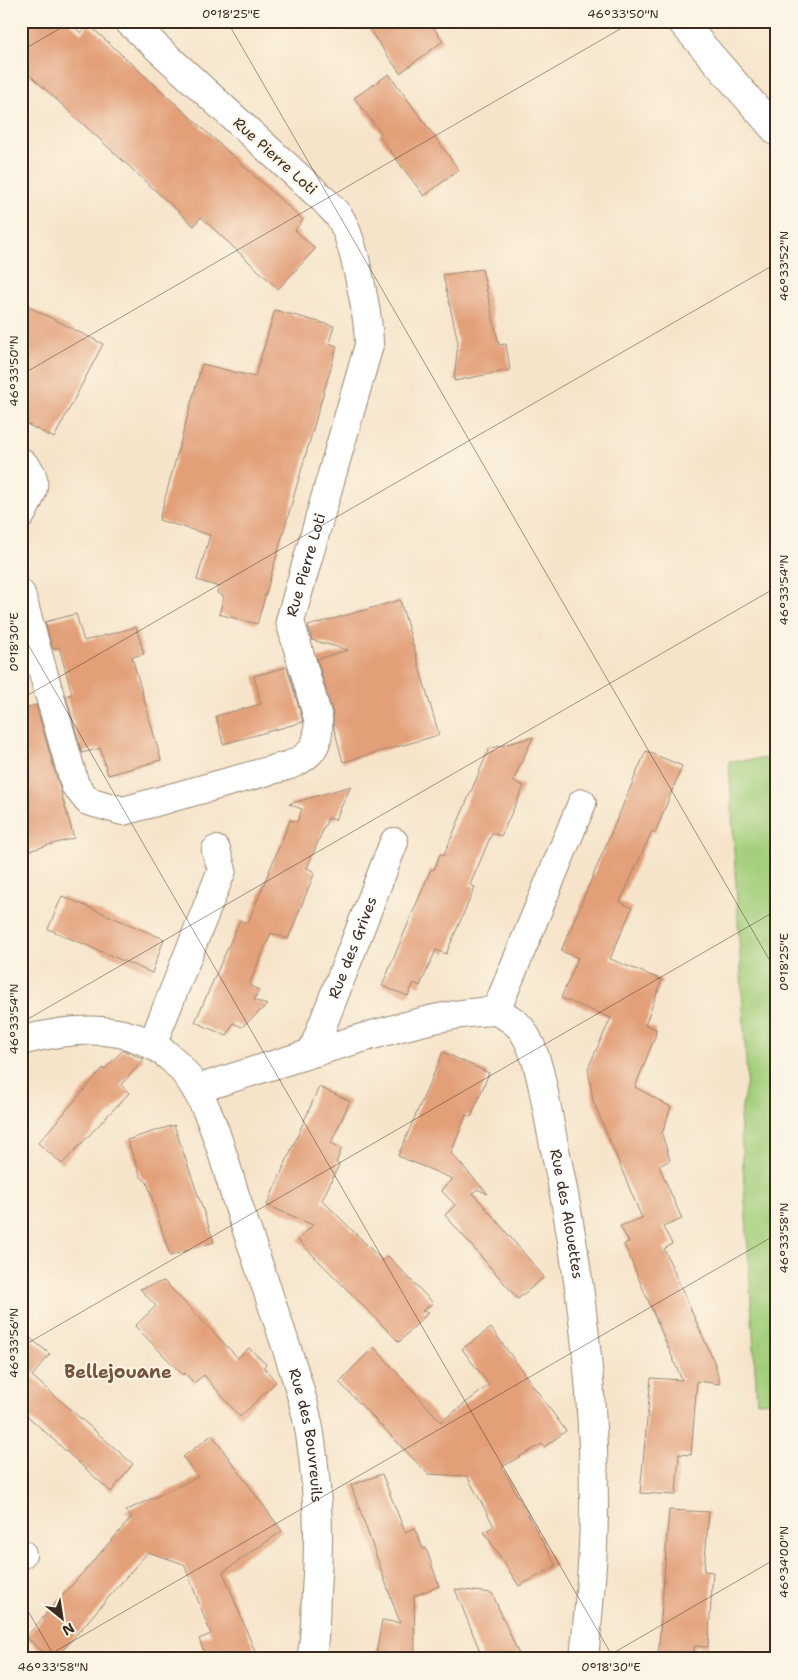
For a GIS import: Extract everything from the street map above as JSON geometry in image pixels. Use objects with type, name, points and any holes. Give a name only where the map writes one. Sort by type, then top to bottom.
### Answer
[{"type":"street","name":"Rue Pierre Loti","points":[[21,594],[75,785],[88,801],[123,811],[290,765],[304,759],[314,748],[319,733],[318,718],[290,621],[368,345],[369,326],[348,234],[340,217],[325,201],[128,21]]},
{"type":"street","points":[[681,21],[777,132]]},
{"type":"street","points":[[21,462],[32,472],[35,485],[32,497],[21,516]]},
{"type":"street","points":[[21,1041],[51,1033],[84,1029],[113,1030],[152,1045],[174,1061],[198,1089],[312,1052],[443,1016],[467,1012],[496,1011],[582,803]]},
{"type":"street","name":"Rue des Grives","points":[[312,1052],[394,842]]},
{"type":"street","points":[[152,1045],[222,870],[216,850]]},
{"type":"street","name":"Rue des Alouettes","points":[[496,1011],[510,1019],[523,1031],[539,1073],[574,1243],[583,1312],[592,1428],[594,1505],[584,1659]]},
{"type":"street","name":"Rue des Bouvreuils","points":[[198,1089],[293,1369],[310,1433],[318,1500],[319,1536],[312,1659]]},
{"type":"green space","points":[[777,758],[777,1401],[757,1402],[740,1117],[747,1080],[729,761]]},
{"type":"building","points":[[21,21],[68,21],[81,33],[89,25],[303,220],[295,230],[315,249],[278,289],[201,217],[194,226],[21,67]]},
{"type":"building","points":[[363,21],[429,21],[443,41],[400,73]]},
{"type":"building","points":[[389,74],[459,170],[424,196],[379,136],[381,133],[354,98]]},
{"type":"building","points":[[482,269],[499,345],[506,344],[510,370],[454,381],[458,342],[443,275]]},
{"type":"building","points":[[21,303],[103,344],[54,438],[21,421]]},
{"type":"building","points":[[275,310],[334,326],[329,343],[337,346],[257,624],[219,614],[224,596],[217,593],[219,587],[197,580],[210,535],[159,520],[202,364],[255,377]]},
{"type":"building","points":[[400,600],[439,735],[343,762],[334,728],[333,714],[317,659],[348,650],[312,640],[308,626]]},
{"type":"building","points":[[76,614],[84,641],[136,627],[144,654],[132,657],[161,760],[108,775],[100,748],[82,753],[66,696],[72,694],[59,647],[53,649],[45,622]]},
{"type":"building","points":[[287,667],[303,722],[223,744],[216,716],[261,704],[254,676]]},
{"type":"building","points":[[36,705],[74,838],[21,853],[21,709]]},
{"type":"building","points":[[533,737],[513,781],[524,786],[501,836],[492,833],[470,885],[475,887],[446,954],[436,950],[420,986],[414,983],[408,996],[382,986],[431,869],[434,870],[440,854],[444,855],[489,749]]},
{"type":"building","points":[[646,751],[682,766],[655,833],[652,831],[620,902],[632,908],[610,959],[662,980],[645,1025],[656,1029],[655,1037],[635,1087],[671,1107],[662,1134],[670,1160],[659,1166],[682,1219],[663,1227],[672,1244],[664,1249],[715,1364],[720,1384],[697,1381],[691,1455],[679,1454],[676,1495],[640,1493],[651,1378],[682,1380],[624,1244],[629,1242],[620,1226],[642,1218],[593,1101],[588,1068],[611,1018],[561,998],[578,958],[561,951]]},
{"type":"building","points":[[351,786],[335,820],[328,818],[307,868],[315,872],[288,939],[271,933],[249,985],[259,990],[254,1000],[267,1005],[242,1027],[233,1023],[227,1036],[195,1022],[240,920],[248,923],[290,820],[297,822],[302,809],[289,804]]},
{"type":"building","points":[[62,896],[164,939],[152,973],[48,929]]},
{"type":"building","points":[[123,1050],[144,1059],[121,1085],[129,1093],[62,1164],[38,1143],[103,1068],[104,1070]]},
{"type":"building","points":[[443,1052],[489,1073],[471,1117],[466,1115],[451,1153],[488,1194],[477,1189],[473,1193],[544,1277],[518,1299],[445,1215],[455,1205],[441,1190],[453,1179],[398,1156]]},
{"type":"building","points":[[319,1087],[350,1101],[331,1143],[342,1148],[336,1163],[339,1165],[322,1200],[383,1261],[388,1256],[433,1303],[422,1311],[429,1312],[399,1342],[298,1240],[313,1225],[267,1205]]},
{"type":"building","points":[[174,1125],[214,1242],[170,1256],[147,1182],[141,1177],[127,1140]]},
{"type":"building","points":[[164,1281],[238,1358],[249,1348],[266,1364],[264,1367],[276,1382],[240,1417],[204,1375],[194,1383],[185,1373],[183,1375],[135,1326],[156,1306],[140,1289]]},
{"type":"building","points":[[491,1328],[566,1431],[544,1447],[542,1444],[502,1467],[556,1566],[519,1586],[484,1532],[494,1526],[467,1476],[428,1474],[339,1382],[374,1347],[441,1422],[489,1385],[462,1349]]},
{"type":"building","points":[[21,1331],[50,1354],[32,1376],[133,1464],[111,1492],[21,1410]]},
{"type":"building","points":[[212,1435],[282,1531],[223,1572],[258,1659],[207,1659],[199,1639],[211,1634],[184,1564],[148,1552],[55,1659],[51,1659],[26,1637],[132,1517],[125,1511],[198,1477],[183,1457]]},
{"type":"building","points":[[382,1474],[405,1532],[415,1528],[423,1549],[426,1548],[439,1586],[414,1596],[415,1652],[411,1652],[410,1659],[375,1659],[382,1620],[400,1623],[351,1485]]},
{"type":"building","points":[[669,1510],[709,1512],[704,1571],[713,1572],[708,1647],[694,1646],[694,1659],[658,1659]]},
{"type":"building","points":[[455,1589],[492,1593],[521,1659],[483,1659]]},
{"type":"district","name":"Bellejouane","points":[[118,1372]]}]
